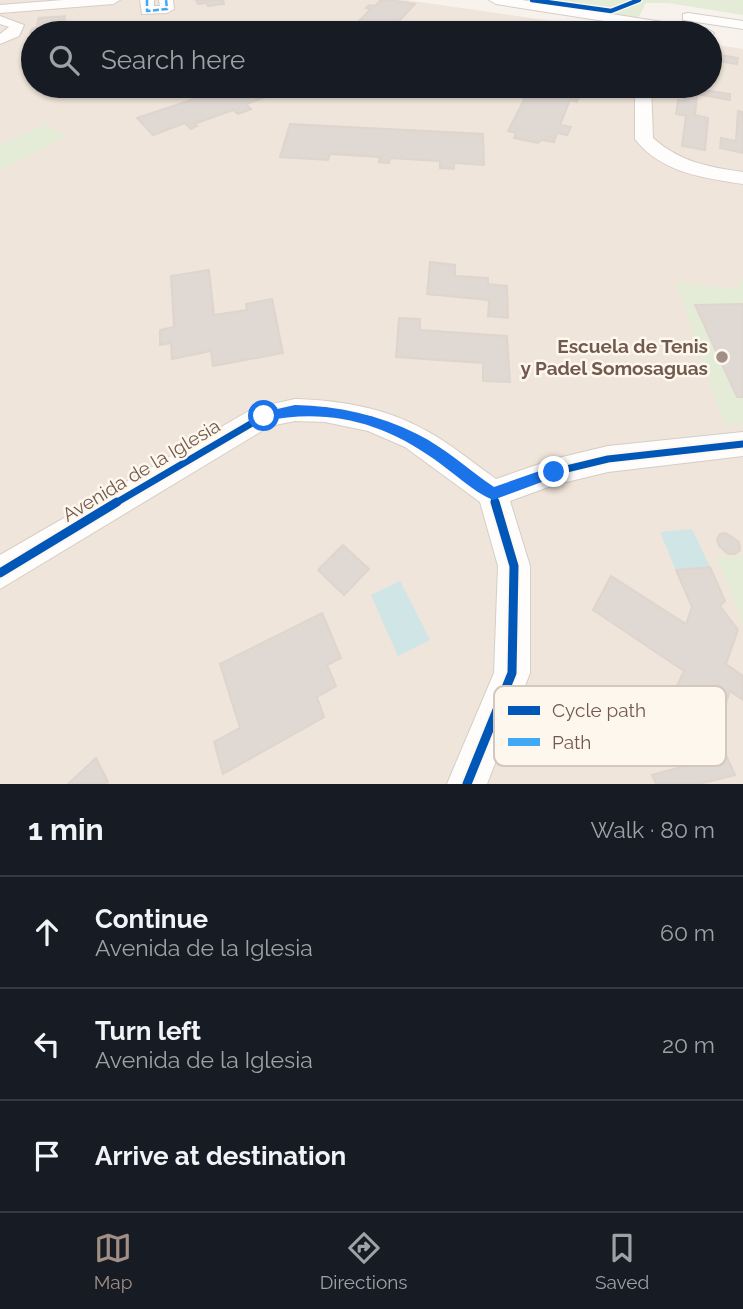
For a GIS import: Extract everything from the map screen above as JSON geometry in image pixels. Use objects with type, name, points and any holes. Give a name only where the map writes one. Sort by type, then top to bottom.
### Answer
[{"type":"street","points":[[0,9],[113,0]]},
{"type":"street","points":[[147,0],[147,11],[167,9],[166,0]]},
{"type":"street","points":[[496,0],[605,21]]},
{"type":"street","points":[[650,21],[654,12],[716,21]]},
{"type":"street","points":[[0,20],[13,22],[17,29],[0,40]]},
{"type":"street","points":[[722,22],[743,25]]},
{"type":"street","points":[[722,35],[743,39]]},
{"type":"street","points":[[643,98],[643,139],[660,156],[688,169],[743,178]]},
{"type":"street","name":"Avenida de la Iglesia","points":[[0,573],[264,416],[295,410],[325,411],[371,420],[415,438],[493,494]]},
{"type":"street","points":[[507,686],[512,673],[513,566],[493,494],[554,472],[608,459],[743,444]]},
{"type":"street","points":[[467,784],[494,717]]},
{"type":"shaded area","points":[[0,0],[406,0],[552,21],[21,21],[21,98],[722,98],[722,46],[743,49],[743,784],[0,784]]},
{"type":"shaded area","points":[[692,529],[710,567],[676,570],[660,532]]},
{"type":"shaded area","points":[[400,581],[430,640],[398,656],[371,595]]},
{"type":"green space","points":[[519,0],[743,0],[743,15],[668,3],[646,3],[638,19]]},
{"type":"green space","points":[[46,125],[66,137],[0,170],[0,145]]},
{"type":"green space","name":"Escuela de Tenis y Padel Somosaguas","points":[[739,279],[743,280],[743,425],[724,425],[676,282],[739,289]]},
{"type":"green space","points":[[743,556],[743,624],[717,558]]},
{"type":"building","points":[[196,0],[223,0],[224,4],[208,6],[207,3],[198,4]]},
{"type":"building","points":[[380,1],[415,4],[399,21],[359,21],[371,9],[366,8],[369,5],[375,6]]},
{"type":"building","points":[[65,16],[64,21],[38,21],[39,18]]},
{"type":"building","points":[[722,55],[738,58],[737,64],[722,62]]},
{"type":"building","points":[[722,93],[730,94],[730,100],[719,98],[722,98]]},
{"type":"building","points":[[197,98],[263,98],[246,104],[251,109],[238,114],[233,110],[194,124],[197,126],[191,129],[185,123],[153,135],[137,118]]},
{"type":"building","points":[[525,98],[579,98],[577,102],[570,100],[560,125],[571,127],[567,135],[557,133],[554,142],[542,140],[538,143],[514,138],[516,133],[508,131]]},
{"type":"building","points":[[685,98],[697,98],[695,115],[708,118],[705,150],[682,146],[686,116],[676,114],[678,100],[684,101]]},
{"type":"building","points":[[738,111],[743,112],[743,153],[720,148],[721,138],[736,141]]},
{"type":"building","points":[[290,124],[483,134],[484,165],[454,163],[454,169],[440,168],[440,161],[390,158],[389,163],[379,162],[380,157],[330,154],[328,160],[280,157]]},
{"type":"building","points":[[430,262],[455,265],[455,276],[488,278],[488,284],[507,286],[508,318],[488,316],[489,300],[427,294]]},
{"type":"building","points":[[209,270],[214,315],[247,310],[246,304],[272,299],[283,353],[213,366],[211,351],[172,359],[171,343],[160,345],[160,330],[174,327],[171,276]]},
{"type":"building","points":[[743,304],[743,397],[737,397],[695,305]]},
{"type":"building","points":[[399,318],[420,319],[420,330],[507,336],[510,382],[483,381],[483,363],[396,357]]},
{"type":"building","points":[[726,533],[739,542],[740,550],[735,554],[728,554],[719,546],[717,539],[720,534]]},
{"type":"building","points":[[343,545],[369,569],[344,595],[318,570]]},
{"type":"building","points":[[710,567],[725,601],[720,606],[738,630],[726,664],[743,676],[743,700],[730,691],[726,703],[726,686],[677,686],[684,671],[593,610],[611,576],[686,624],[692,607],[676,570]]},
{"type":"building","points":[[322,613],[341,658],[327,665],[336,686],[317,697],[324,717],[223,774],[214,742],[240,728],[220,664]]},
{"type":"building","points":[[726,755],[735,775],[699,784],[656,784],[652,775],[685,766],[726,766]]},
{"type":"building","points":[[96,758],[108,782],[68,784]]},
{"type":"marked path","points":[[147,0],[147,11],[167,9],[166,0]]},
{"type":"cycle path","points":[[532,0],[611,11],[639,0]]},
{"type":"cycle path","points":[[0,573],[264,416],[295,410],[325,411],[371,420],[415,438],[493,494],[514,566],[512,673],[507,686]]},
{"type":"cycle path","points":[[493,494],[554,472],[608,459],[743,444]]},
{"type":"cycle path","points":[[467,784],[494,717]]},
{"type":"place","name":"Escuela de Tenis y Padel Somosaguas","points":[[722,357]]},
{"type":"route","points":[[264,416],[295,410],[325,411],[371,420],[415,438],[493,494],[554,472]]}]
